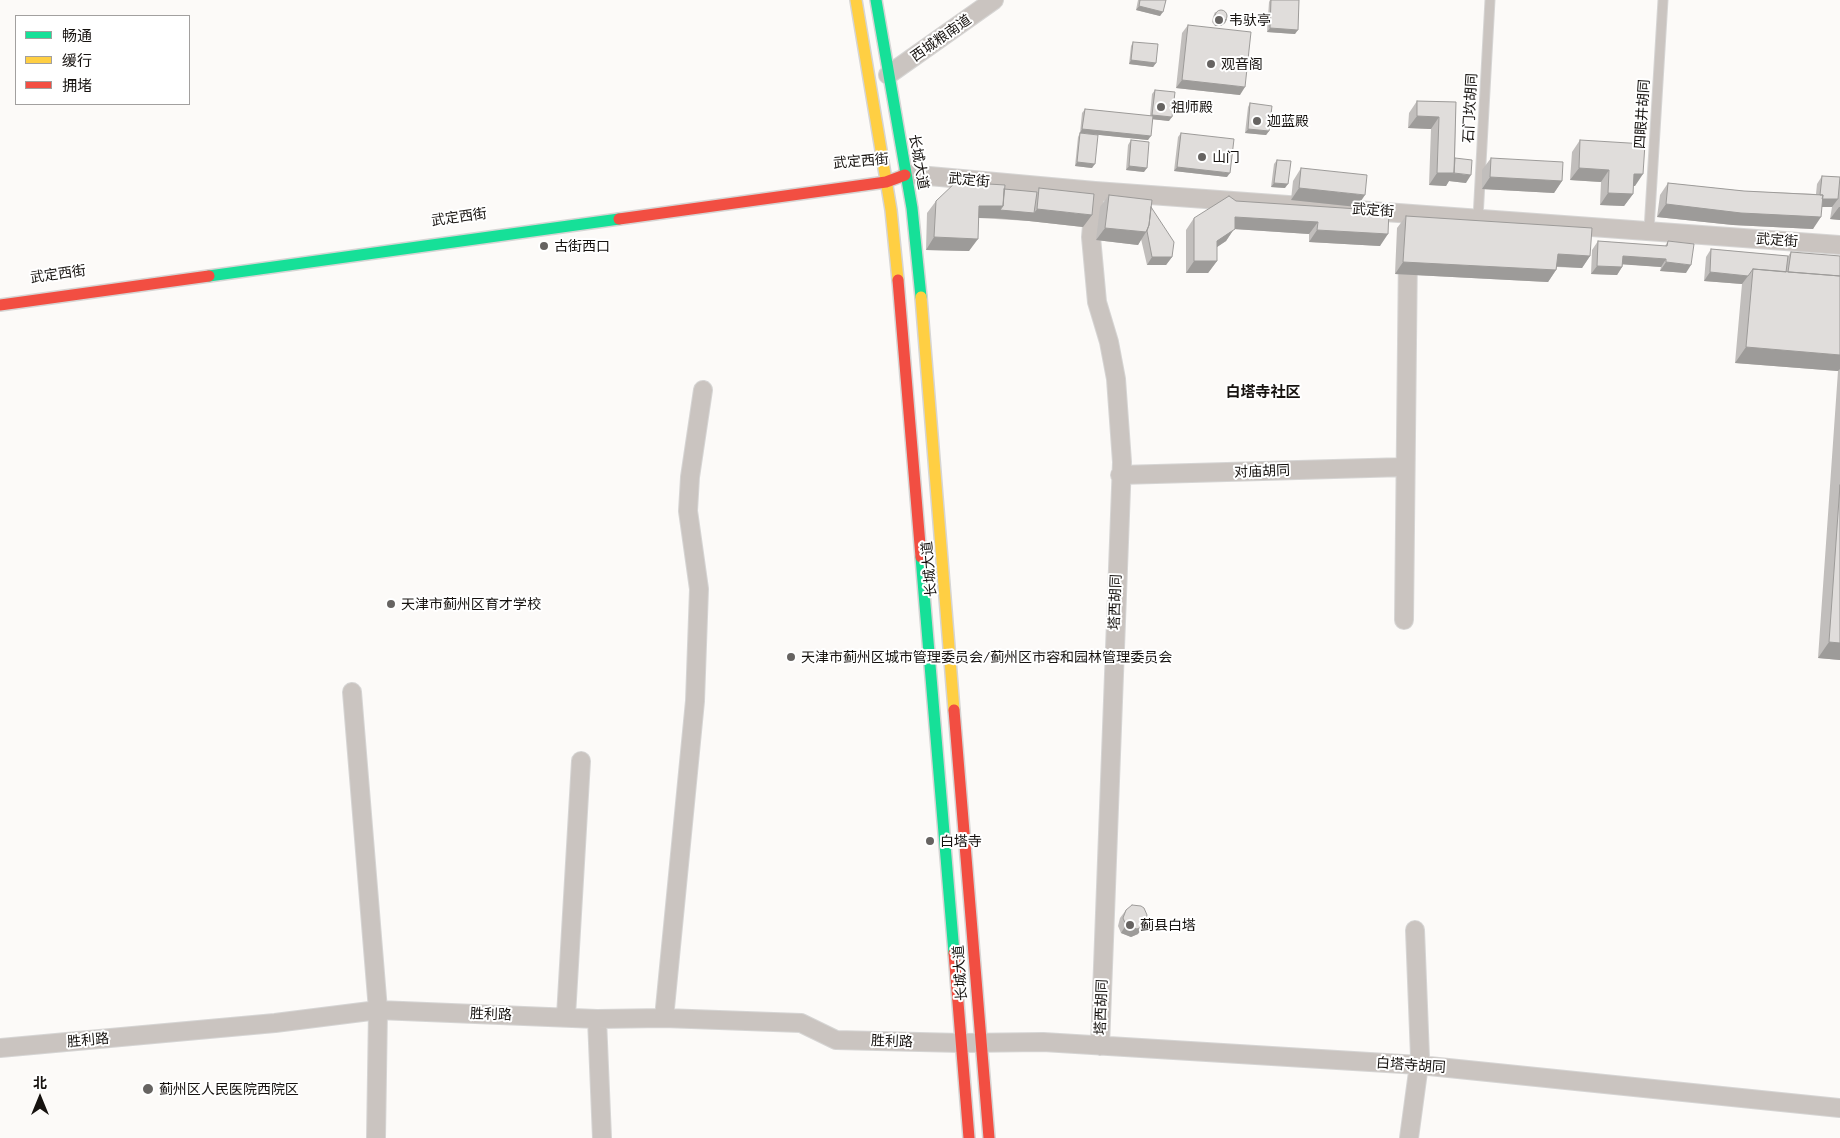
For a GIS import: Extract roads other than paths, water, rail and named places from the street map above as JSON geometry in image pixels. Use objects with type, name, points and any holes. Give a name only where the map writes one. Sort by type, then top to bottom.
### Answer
[{"type":"main road","name":"长城大道","points":[[856,0],[896,254],[969,1138]]},
{"type":"main road","name":"长城大道","points":[[876,0],[912,208],[925,340],[989,1138]]},
{"type":"main road","name":"武定西街","points":[[0,297],[907,174]]},
{"type":"main road","name":"武定西街","points":[[0,305],[885,177]]},
{"type":"street","name":"西城粮南道","points":[[888,75],[994,0]]},
{"type":"street","name":"武定街","points":[[907,174],[1095,191],[1409,212],[1840,245]]},
{"type":"street","name":"塔西胡同","points":[[1095,191],[1091,237],[1098,302],[1109,342],[1116,379],[1122,462],[1120,475],[1100,1046]]},
{"type":"street","points":[[1404,620],[1409,212]]},
{"type":"street","points":[[664,1018],[695,701],[700,589],[688,511],[690,477],[704,390]]},
{"type":"street","name":"对庙胡同","points":[[1120,475],[1405,467]]},
{"type":"street","points":[[352,692],[378,1010],[376,1138]]},
{"type":"street","points":[[566,1016],[581,761]]},
{"type":"street","points":[[1409,1138],[1419,1065],[1415,930]]},
{"type":"street","name":"胜利路","points":[[0,1048],[275,1023],[378,1010],[566,1016],[598,1019],[664,1018],[801,1023],[836,1040],[980,1042]]},
{"type":"street","points":[[598,1019],[602,1138]]},
{"type":"street","name":"白塔寺胡同","points":[[980,1042],[1043,1042],[1419,1065],[1840,1108]]},
{"type":"lane","name":"石门坎胡同","points":[[1478,218],[1490,0]]},
{"type":"lane","name":"四眼井胡同","points":[[1649,230],[1663,0]]},
{"type":"place","name":"韦驮亭","points":[[1219,20]]},
{"type":"place","name":"观音阁","points":[[1211,64]]},
{"type":"place","name":"祖师殿","points":[[1161,107]]},
{"type":"place","name":"迦蓝殿","points":[[1257,121]]},
{"type":"place","name":"山门","points":[[1202,157]]},
{"type":"place","name":"古街西口","points":[[544,246]]},
{"type":"place","name":"天津市蓟州区育才学校","points":[[391,604]]},
{"type":"place","name":"天津市蓟州区城市管理委员会/蓟州区市容和园林管理委员会","points":[[791,657]]},
{"type":"place","name":"白塔寺","points":[[930,841]]},
{"type":"place","name":"蓟县白塔","points":[[1130,925]]},
{"type":"place","name":"蓟州区人民医院西院区","points":[[148,1089]]},
{"type":"district","name":"白塔寺社区","points":[[1263,392]]}]
